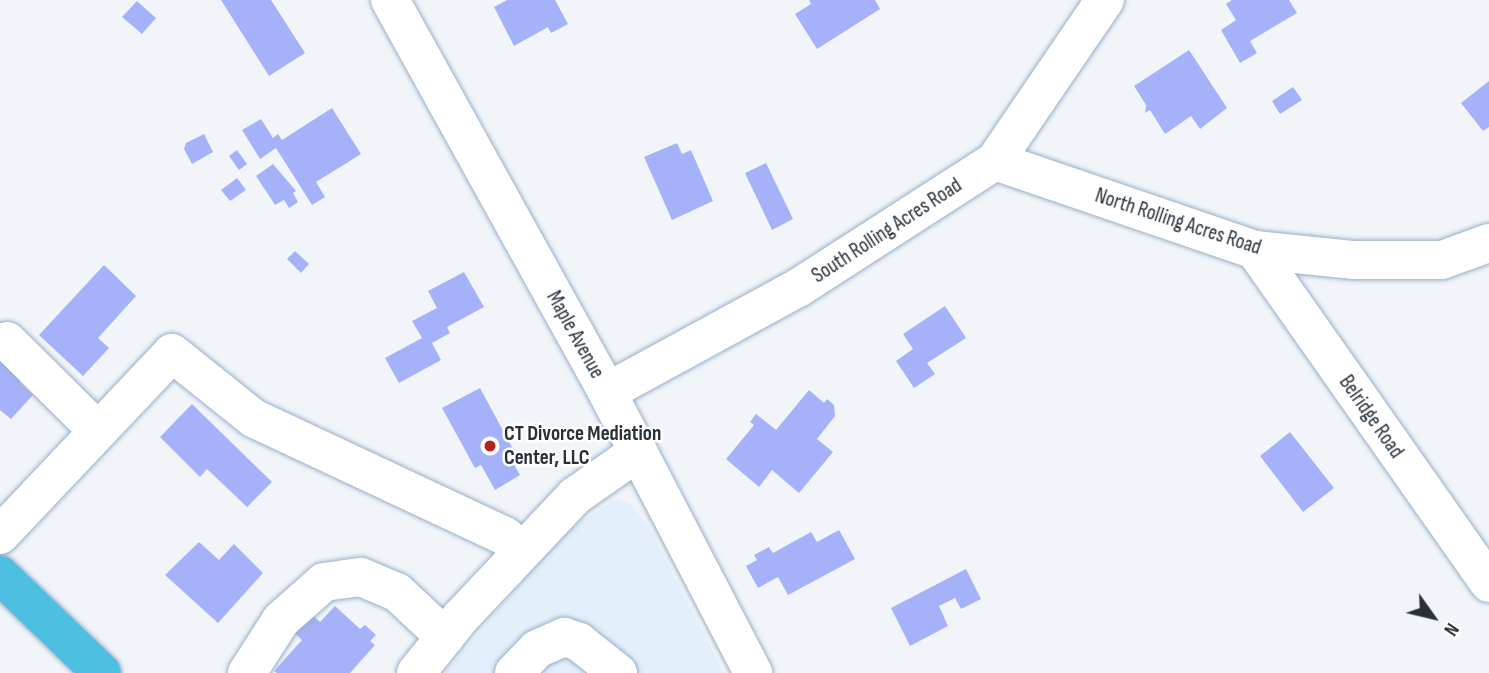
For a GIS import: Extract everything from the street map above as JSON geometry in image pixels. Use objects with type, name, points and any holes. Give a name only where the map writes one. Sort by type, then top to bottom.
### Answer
[{"type":"highway","points":[[0,576],[103,673]]},
{"type":"street","name":"Maple Avenue","points":[[390,0],[607,391],[753,673]]},
{"type":"street","name":"South Rolling Acres Road","points":[[607,391],[798,289],[995,162],[1105,0]]},
{"type":"street","name":"North Rolling Acres Road","points":[[995,162],[1255,250],[1353,260],[1442,260],[1489,243]]},
{"type":"street","name":"Belridge Road","points":[[1255,250],[1489,583]]},
{"type":"street","points":[[7,341],[97,431]]},
{"type":"street","points":[[0,535],[172,353],[253,418],[505,536],[522,552]]},
{"type":"street","points":[[416,673],[445,637],[575,496],[638,452]]},
{"type":"street","points":[[247,673],[281,620],[324,582],[360,577],[397,592],[445,637]]},
{"type":"street","points":[[514,673],[537,649],[564,637],[579,642],[618,673]]},
{"type":"shaded area","points":[[616,499],[631,504],[649,527],[724,673],[445,673],[562,534]]},
{"type":"building","points":[[221,0],[271,0],[305,53],[269,76]]},
{"type":"building","points":[[507,0],[555,0],[568,24],[551,33],[548,27],[514,46],[494,7]]},
{"type":"building","points":[[809,0],[875,0],[880,9],[817,49],[795,14],[811,4]]},
{"type":"building","points":[[1232,0],[1289,0],[1297,13],[1250,41],[1257,53],[1240,63],[1221,30],[1236,20],[1226,4]]},
{"type":"building","points":[[137,1],[156,18],[142,34],[122,17]]},
{"type":"building","points":[[1189,50],[1227,108],[1200,129],[1191,116],[1165,134],[1150,110],[1145,113],[1146,105],[1134,86]]},
{"type":"building","points":[[1489,81],[1489,127],[1483,131],[1461,103]]},
{"type":"building","points":[[1293,87],[1302,100],[1280,114],[1272,101]]},
{"type":"building","points":[[332,108],[361,154],[316,182],[325,197],[312,205],[276,148],[260,159],[242,130],[261,119],[273,138],[278,134],[282,140]]},
{"type":"building","points":[[204,134],[213,152],[192,164],[184,149],[186,143]]},
{"type":"building","points":[[677,143],[682,154],[691,150],[713,201],[672,220],[644,157]]},
{"type":"building","points":[[237,150],[247,164],[239,170],[229,156]]},
{"type":"building","points":[[766,163],[793,219],[772,230],[745,173]]},
{"type":"building","points":[[273,164],[296,191],[293,193],[298,202],[289,208],[284,200],[275,205],[256,176]]},
{"type":"building","points":[[237,178],[246,190],[230,201],[221,190]]},
{"type":"building","points":[[295,251],[309,264],[301,273],[287,259]]},
{"type":"building","points":[[104,265],[136,296],[98,338],[109,348],[83,376],[39,335]]},
{"type":"building","points":[[464,272],[484,307],[447,327],[450,333],[432,343],[441,360],[399,383],[385,358],[422,338],[412,321],[437,308],[428,291]]},
{"type":"building","points":[[945,306],[966,338],[927,363],[935,374],[914,388],[896,361],[913,349],[903,334]]},
{"type":"building","points":[[0,358],[21,377],[20,383],[33,395],[11,419],[0,410]]},
{"type":"building","points":[[480,388],[513,449],[507,452],[520,475],[495,490],[481,465],[475,468],[442,408]]},
{"type":"building","points":[[809,390],[824,403],[827,399],[834,405],[835,416],[817,439],[833,452],[799,493],[772,470],[759,487],[726,459],[754,425],[750,422],[756,414],[776,430]]},
{"type":"building","points":[[192,404],[272,482],[247,507],[207,469],[200,477],[160,437]]},
{"type":"building","points":[[1290,432],[1334,488],[1303,512],[1260,456]]},
{"type":"building","points":[[839,530],[855,559],[788,595],[778,577],[758,588],[746,566],[757,560],[754,555],[769,547],[773,553],[811,532],[817,542]]},
{"type":"building","points":[[199,542],[219,560],[234,544],[263,573],[218,623],[165,575]]},
{"type":"building","points":[[966,569],[981,599],[961,609],[955,598],[939,606],[948,626],[910,646],[891,608]]},
{"type":"building","points":[[335,606],[360,629],[365,625],[376,635],[370,641],[375,645],[350,673],[274,671],[302,640],[288,627],[305,608],[320,622]]},
{"type":"place","name":"CT Divorce Mediation Center, LLC","points":[[490,446]]}]
